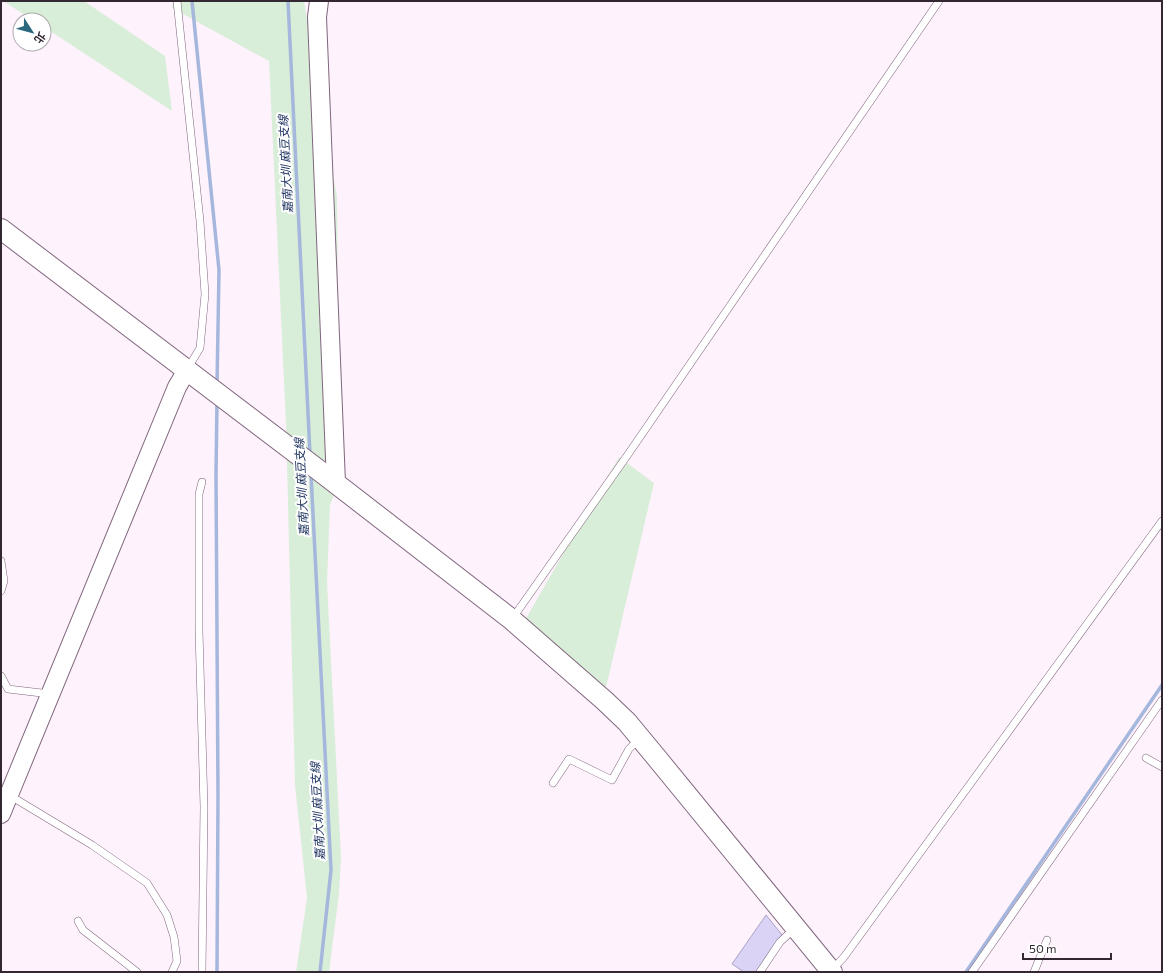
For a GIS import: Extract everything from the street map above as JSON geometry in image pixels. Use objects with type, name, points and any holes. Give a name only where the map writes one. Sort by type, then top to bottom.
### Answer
[{"type":"main road","points":[[2,232],[273,435],[512,619],[605,701],[627,722],[831,972]]},
{"type":"street","points":[[319,1],[317,17],[330,479]]},
{"type":"street","points":[[1,814],[177,387],[187,370]]},
{"type":"lane","points":[[177,1],[200,221],[205,294],[200,348],[187,370]]},
{"type":"lane","points":[[512,619],[633,446],[939,1]]},
{"type":"lane","points":[[202,482],[199,494],[199,631],[204,808],[202,972]]},
{"type":"lane","points":[[831,972],[844,957],[1162,522]]},
{"type":"lane","points":[[1,561],[4,581],[1,592]]},
{"type":"lane","points":[[1,676],[8,689],[50,694]]},
{"type":"lane","points":[[972,972],[1162,700]]},
{"type":"lane","points":[[553,782],[569,759],[612,780],[629,749],[640,738]]},
{"type":"lane","points":[[1146,758],[1162,767]]},
{"type":"lane","points":[[9,795],[92,845],[148,883],[168,915],[174,937],[177,961],[172,972]]},
{"type":"lane","points":[[78,921],[83,930],[137,972]]},
{"type":"lane","points":[[760,972],[780,942],[796,928]]},
{"type":"lane","points":[[1034,972],[1047,940]]},
{"type":"green space","points":[[3,1],[84,1],[165,56],[172,111],[52,32],[52,12],[20,12]]},
{"type":"green space","points":[[173,1],[304,1],[337,196],[338,302],[345,469],[330,505],[327,582],[341,857],[339,894],[329,972],[296,972],[307,898],[295,785],[286,424],[269,61],[172,8]]},
{"type":"green space","points":[[619,457],[654,483],[604,696],[521,627]]},
{"type":"building","points":[[766,915],[783,936],[758,972],[744,972],[732,964]]},
{"type":"waterway","points":[[192,1],[219,270],[217,385]]},
{"type":"waterway","name":"嘉南大圳 麻豆支線","points":[[288,1],[310,454]]},
{"type":"waterway","points":[[217,401],[217,972]]},
{"type":"waterway","name":"嘉南大圳 麻豆支線","points":[[311,474],[331,870],[320,972]]},
{"type":"waterway","points":[[966,972],[1162,685]]}]
